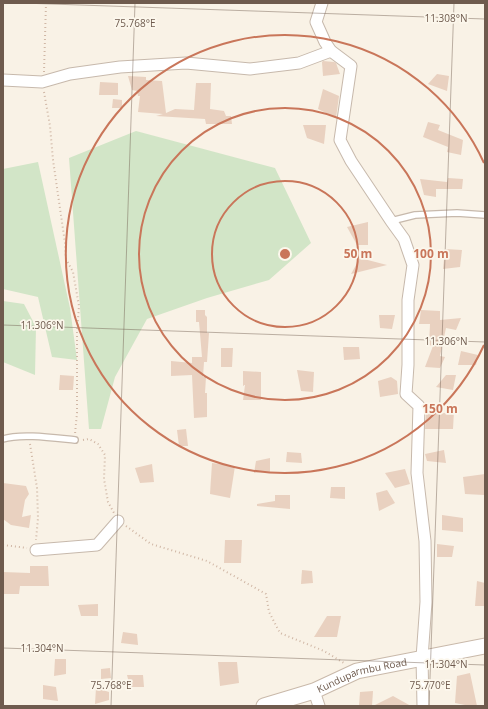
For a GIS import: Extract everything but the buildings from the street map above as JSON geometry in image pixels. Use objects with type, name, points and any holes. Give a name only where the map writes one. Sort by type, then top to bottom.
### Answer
[{"type":"main road","name":"Kunduparmbu Road","points":[[264,706],[314,691],[357,671],[485,646]]},
{"type":"street","points":[[322,3],[316,22],[325,42],[331,51],[351,66],[340,140],[391,222],[404,239],[413,265],[408,300],[408,365],[406,394],[419,406],[417,474],[425,541],[426,602],[422,658],[423,706]]},
{"type":"street","points":[[3,80],[44,81],[70,74],[120,67],[186,63],[250,69],[299,63],[331,51]]},
{"type":"street","points":[[36,550],[97,545],[118,521]]},
{"type":"street","points":[[314,691],[319,706]]},
{"type":"lane","points":[[391,222],[415,215],[457,213],[485,215]]},
{"type":"lane","points":[[3,439],[9,437],[28,436],[75,440]]},
{"type":"path","points":[[46,3],[44,87],[50,126],[52,160],[65,243],[66,259],[74,272],[79,306],[77,333],[78,413],[75,440],[89,439],[98,444],[105,455],[104,480],[108,502],[118,521],[151,544],[207,561],[266,594],[269,612],[280,633],[324,651],[357,671]]},
{"type":"path","points":[[3,545],[36,550],[38,518],[37,488],[28,436]]},
{"type":"green space","points":[[136,131],[275,168],[311,243],[269,280],[207,298],[147,319],[115,377],[101,429],[89,429],[69,158]]},
{"type":"green space","points":[[38,162],[70,308],[77,360],[52,357],[38,297],[3,289],[3,169]]},
{"type":"green space","points":[[3,301],[24,304],[36,327],[35,375],[3,362]]}]
